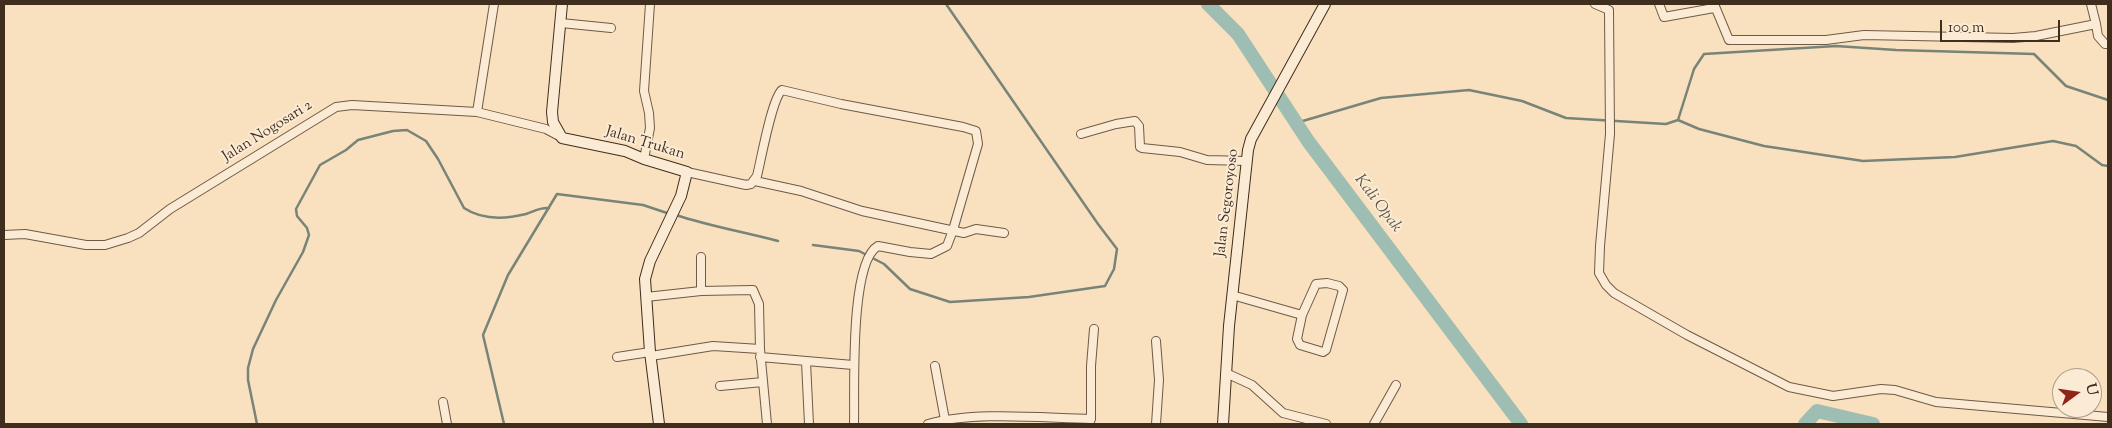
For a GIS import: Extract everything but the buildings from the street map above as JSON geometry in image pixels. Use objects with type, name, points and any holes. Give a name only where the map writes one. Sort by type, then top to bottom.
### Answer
[{"type":"street","points":[[477,112],[494,4]]},
{"type":"street","points":[[562,4],[552,112],[553,122],[562,138]]},
{"type":"street","points":[[644,159],[650,128],[644,91],[650,4]]},
{"type":"street","points":[[1595,4],[1609,10],[1611,108],[1599,273],[1601,279],[1614,293],[1688,335],[1789,387],[1833,396],[1880,389],[1909,393],[1936,402],[2052,412]]},
{"type":"street","points":[[1659,4],[1664,17],[1714,6],[1729,40],[1826,40],[1864,35],[2013,38],[2036,36],[2096,24]]},
{"type":"street","points":[[2091,4],[2100,39],[2105,44],[2108,44]]},
{"type":"street","name":"Jalan Segoroyoso","points":[[1224,424],[1232,296],[1246,161],[1251,139],[1324,7]]},
{"type":"street","points":[[561,23],[611,28]]},
{"type":"street","points":[[755,181],[774,105],[778,92],[782,90],[976,131],[978,144],[953,230],[946,246],[931,254],[910,252],[882,245],[874,248],[867,262],[858,293],[853,365],[854,424]]},
{"type":"street","name":"Jalan Nogosari 2","points":[[4,235],[25,234],[86,245],[105,245],[128,238],[140,233],[170,209],[336,107],[352,105],[477,112],[546,129],[562,138]]},
{"type":"street","points":[[1081,134],[1116,124],[1135,121],[1139,126],[1140,147],[1142,148],[1180,152],[1207,160],[1246,161]]},
{"type":"street","name":"Jalan Trukan","points":[[562,138],[625,151],[687,172],[680,196],[650,261],[646,279],[646,298],[658,424]]},
{"type":"street","points":[[687,172],[746,185],[755,181],[801,191],[862,211],[966,233],[976,229],[1004,233]]},
{"type":"street","points":[[701,257],[701,291]]},
{"type":"street","points":[[1327,283],[1339,286],[1343,290],[1326,350],[1323,352],[1300,346],[1297,339],[1302,314],[1316,284],[1327,283]]},
{"type":"street","points":[[646,298],[701,291],[753,290],[759,304],[760,353],[767,424]]},
{"type":"street","points":[[1232,296],[1302,314]]},
{"type":"street","points":[[928,424],[945,420],[1090,422],[1094,329]]},
{"type":"street","points":[[1156,341],[1159,380],[1156,424]]},
{"type":"street","points":[[616,357],[713,346],[806,362],[853,365]]},
{"type":"street","points":[[806,362],[809,424]]},
{"type":"street","points":[[935,366],[945,420]]},
{"type":"street","points":[[1226,372],[1252,385],[1283,413],[1326,424]]},
{"type":"street","points":[[720,386],[763,382]]},
{"type":"street","points":[[1374,424],[1396,385]]},
{"type":"street","points":[[444,402],[446,424]]},
{"type":"waterway","points":[[813,245],[859,251],[884,264],[910,289],[950,302],[1029,297],[1105,286],[1114,269],[1117,249],[946,4]]},
{"type":"waterway","name":"Kali Opak","points":[[1208,4],[1238,34],[1308,141],[1521,424]]},
{"type":"waterway","points":[[1678,120],[1694,69],[1704,54],[1836,46],[1896,50],[2034,54],[2066,86],[2108,100]]},
{"type":"waterway","points":[[1296,123],[1381,98],[1469,90],[1522,101],[1566,118],[1666,124],[1678,120],[1699,129],[1764,146],[1863,161],[1955,157],[2053,141],[2076,146],[2102,165],[2108,166]]},
{"type":"waterway","points":[[257,424],[248,380],[248,368],[253,349],[276,300],[303,252],[309,235],[307,228],[297,216],[296,209],[320,165],[346,150],[358,140],[393,131],[407,130],[426,141],[438,159],[464,208],[471,212],[478,215],[502,217],[518,216],[549,208]]},
{"type":"waterway","points":[[504,424],[483,335],[508,275],[557,194],[643,205],[670,214]]},
{"type":"waterway","points":[[676,215],[778,241]]},
{"type":"waterway","name":"Kali Opak","points":[[1805,424],[1817,411],[1873,424]]}]
